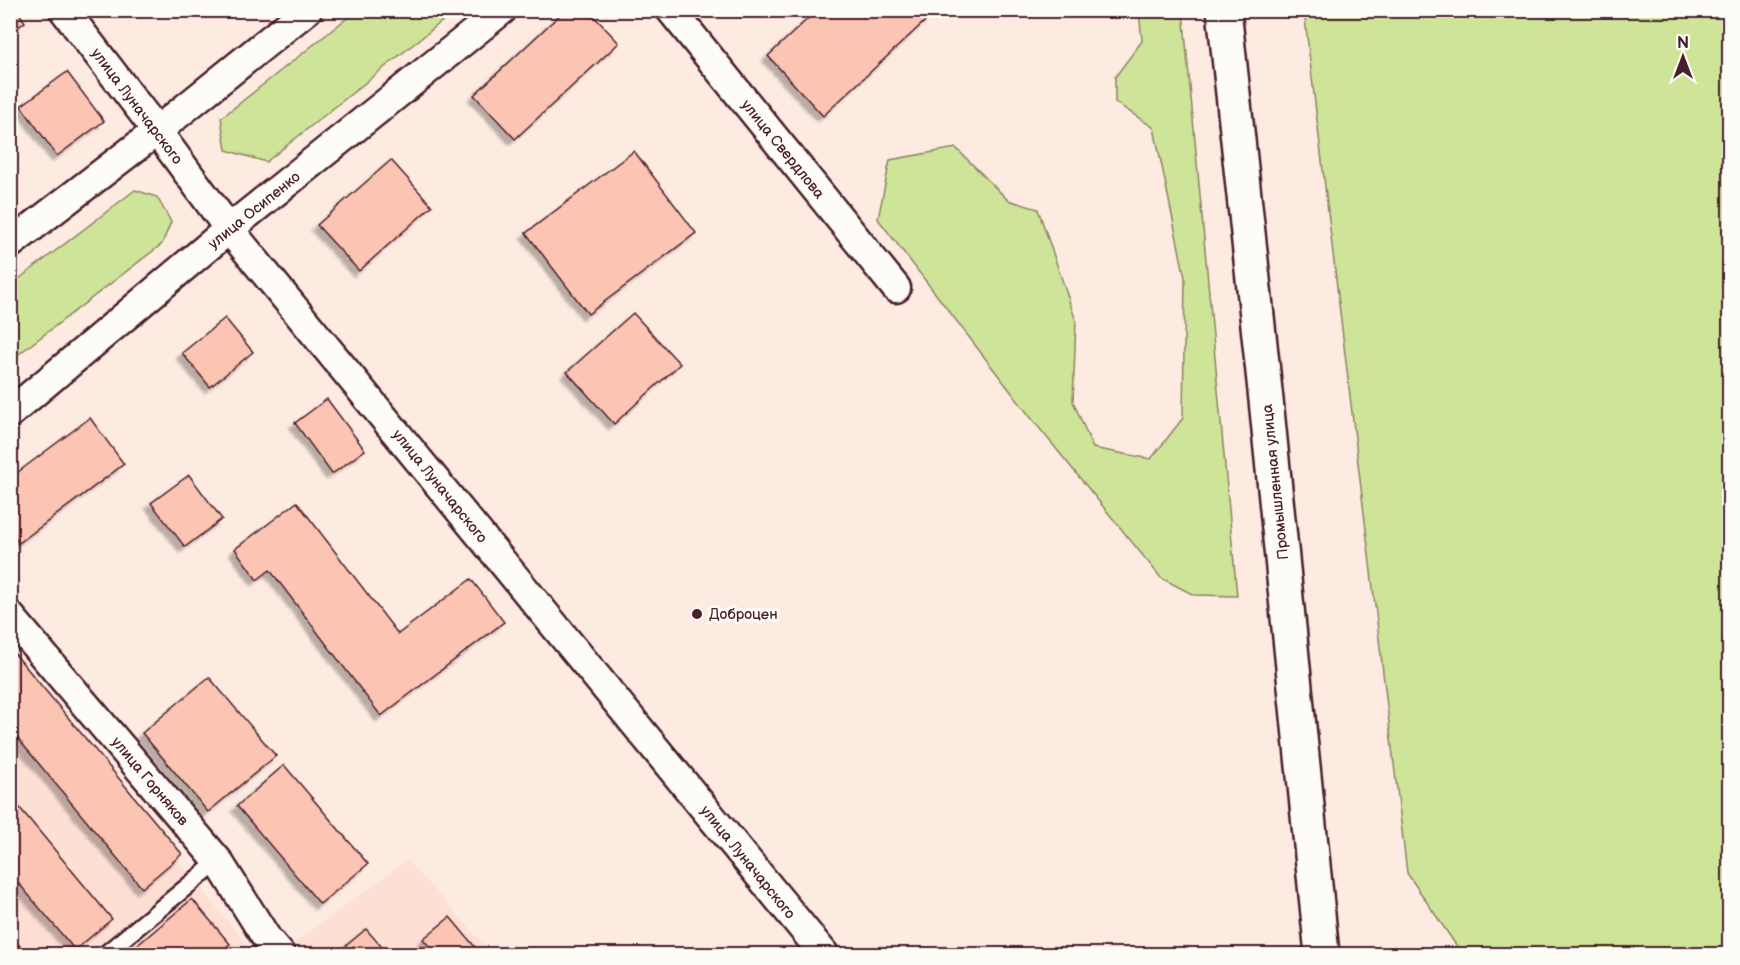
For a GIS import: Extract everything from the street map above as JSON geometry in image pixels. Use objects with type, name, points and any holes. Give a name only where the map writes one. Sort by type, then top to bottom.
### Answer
[{"type":"main road","name":"Промышленная улица","points":[[1224,10],[1322,954]]},
{"type":"street","name":"улица Луначарского","points":[[64,10],[229,229],[824,954]]},
{"type":"street","points":[[10,244],[157,131],[308,10]]},
{"type":"street","name":"улица Осипенко","points":[[10,413],[229,229],[502,10]]},
{"type":"street","name":"улица Свердлова","points":[[671,10],[896,288]]},
{"type":"street","name":"улица Горняков","points":[[10,616],[218,861],[267,939],[280,954]]},
{"type":"lane","points":[[105,954],[218,861]]},
{"type":"shaded area","points":[[11,658],[255,954],[11,954]]},
{"type":"shaded area","points":[[407,860],[493,954],[280,954]]},
{"type":"green space","points":[[356,11],[455,11],[266,162],[226,150],[221,118]]},
{"type":"green space","points":[[1139,11],[1183,11],[1237,596],[1194,595],[1161,578],[1032,419],[878,219],[890,160],[956,148],[1008,200],[1038,209],[1076,321],[1073,401],[1093,448],[1151,459],[1183,418],[1185,278],[1154,128],[1115,102],[1115,77],[1142,41]]},
{"type":"green space","points":[[1304,11],[1729,11],[1729,954],[1462,954],[1407,873]]},
{"type":"green space","points":[[135,190],[157,197],[171,222],[162,244],[11,360],[11,285]]},
{"type":"building","points":[[10,10],[17,10],[25,22],[10,33]]},
{"type":"building","points":[[565,10],[588,10],[619,43],[515,139],[474,95]]},
{"type":"building","points":[[817,10],[937,10],[823,116],[768,56]]},
{"type":"building","points":[[67,72],[104,121],[57,156],[21,106]]},
{"type":"building","points":[[634,151],[696,233],[588,314],[526,233]]},
{"type":"building","points":[[391,160],[432,206],[359,271],[317,225]]},
{"type":"building","points":[[633,313],[680,364],[614,424],[567,372]]},
{"type":"building","points":[[225,318],[253,352],[210,387],[182,353]]},
{"type":"building","points":[[327,399],[365,450],[332,474],[295,423]]},
{"type":"building","points":[[90,418],[124,464],[19,543],[10,532],[10,478]]},
{"type":"building","points":[[189,475],[222,519],[185,547],[151,503]]},
{"type":"building","points":[[297,502],[398,634],[471,579],[504,622],[381,716],[270,570],[257,580],[235,549]]},
{"type":"building","points":[[10,648],[182,854],[142,888],[10,729]]},
{"type":"building","points":[[209,677],[276,756],[208,812],[142,733]]},
{"type":"building","points":[[284,765],[368,864],[320,904],[237,806]]},
{"type":"building","points":[[10,796],[112,919],[75,950],[10,873]]},
{"type":"building","points":[[192,899],[230,944],[217,954],[127,954]]},
{"type":"building","points":[[450,917],[481,954],[436,954],[423,939]]},
{"type":"building","points":[[366,929],[388,954],[336,954]]},
{"type":"building","points":[[10,935],[27,954],[10,954]]},
{"type":"place","name":"Доброцен","points":[[697,614]]}]
